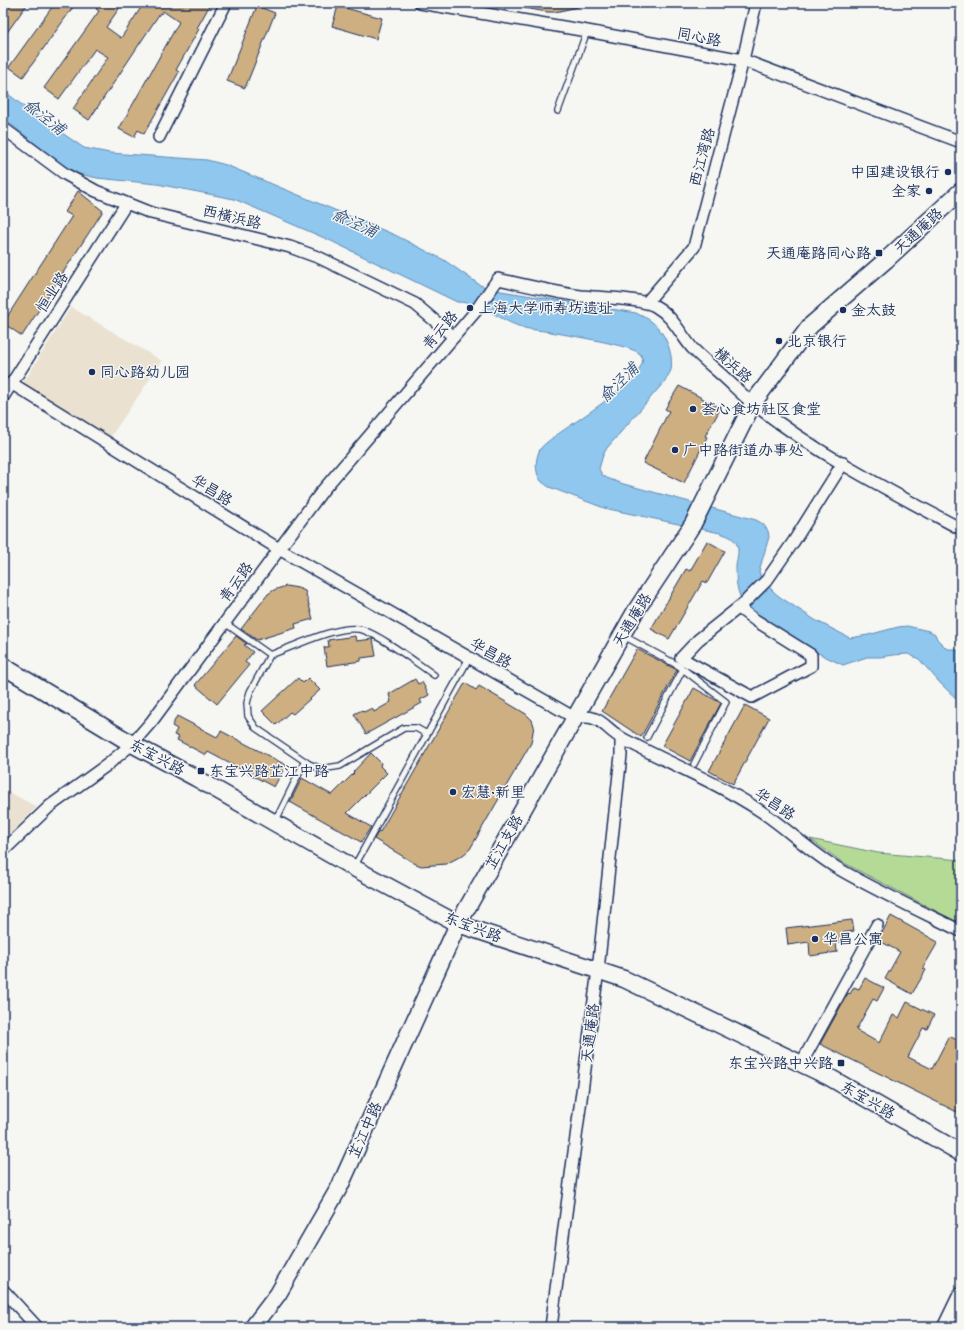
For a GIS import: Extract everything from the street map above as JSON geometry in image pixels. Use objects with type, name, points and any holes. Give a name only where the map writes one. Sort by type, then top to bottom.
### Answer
[{"type":"street","points":[[159,137],[226,3]]},
{"type":"street","name":"同心路","points":[[420,3],[587,30],[743,60],[961,142]]},
{"type":"street","name":"西江湾路","points":[[646,303],[694,247],[743,60],[756,3]]},
{"type":"street","name":"西横浜路","points":[[3,128],[65,174],[96,191],[151,213],[290,247],[320,258],[415,304],[454,337]]},
{"type":"street","name":"天通庵路","points":[[575,718],[642,601],[693,524],[753,403],[810,326],[886,260],[961,191]]},
{"type":"street","name":"恒业路","points":[[3,397],[126,204]]},
{"type":"street","name":"横浜路","points":[[496,282],[574,295],[646,303],[662,310],[671,318],[692,348],[753,403],[818,449],[961,529]]},
{"type":"street","name":"青云路","points":[[3,851],[50,806],[107,765],[132,744],[152,721],[323,490],[475,312],[496,282]]},
{"type":"street","name":"华昌路","points":[[11,383],[279,549],[575,718],[585,716],[596,718],[621,738],[709,782],[757,809],[782,826],[838,869],[961,931]]},
{"type":"street","points":[[741,606],[755,620],[810,655],[811,666],[752,697],[681,658],[698,640],[741,606],[767,580],[794,541],[843,463]]},
{"type":"street","name":"东宝兴路","points":[[3,666],[132,744],[196,778],[354,868],[458,924],[624,980],[829,1077],[961,1153]]},
{"type":"street","name":"芷江支路","points":[[458,924],[575,718]]},
{"type":"street","name":"天通庵路","points":[[551,1327],[598,970],[621,755],[621,738]]},
{"type":"street","name":"芷江中路","points":[[253,1327],[278,1294],[340,1186],[458,924]]},
{"type":"street","points":[[801,1064],[877,925]]},
{"type":"street","points":[[3,1290],[37,1327]]},
{"type":"street","points":[[946,1327],[961,1296]]},
{"type":"lane","points":[[558,111],[587,30]]},
{"type":"lane","points":[[225,622],[270,655]]},
{"type":"lane","points":[[427,734],[416,728],[404,728],[340,766],[321,769],[305,761],[256,728],[248,716],[247,703],[250,692],[270,655],[345,628],[360,629],[377,636],[434,675]]},
{"type":"lane","points":[[622,635],[683,669],[726,702],[694,764]]},
{"type":"lane","points":[[354,868],[469,658]]},
{"type":"lane","points":[[647,737],[683,669]]},
{"type":"lane","points":[[274,822],[305,761]]},
{"type":"shaded area","name":"同心路幼儿园","points":[[71,307],[162,361],[109,439],[23,383]]},
{"type":"shaded area","points":[[3,789],[37,807],[3,841]]},
{"type":"green space","points":[[810,839],[878,853],[961,860],[961,924],[842,862]]},
{"type":"water","name":"俞泾浦","points":[[3,90],[27,109],[84,148],[110,153],[207,160],[226,165],[395,235],[444,260],[480,285],[495,290],[636,313],[649,319],[657,326],[665,337],[670,350],[672,364],[671,370],[665,381],[607,448],[603,455],[599,469],[602,475],[620,483],[756,520],[763,524],[768,531],[769,537],[759,571],[761,578],[774,592],[815,620],[850,638],[907,626],[929,631],[935,634],[937,639],[947,649],[954,649],[961,652],[961,703],[940,683],[919,659],[908,654],[867,657],[843,665],[802,645],[773,627],[750,609],[740,596],[736,577],[737,546],[734,540],[729,537],[720,533],[604,508],[549,487],[539,479],[536,465],[541,448],[602,403],[635,375],[642,363],[640,354],[625,347],[612,344],[520,327],[482,307],[457,302],[329,240],[234,199],[157,184],[97,178],[75,173],[53,158],[3,118]]},
{"type":"building","points":[[8,3],[28,3],[3,38],[3,10]]},
{"type":"building","points":[[55,3],[76,3],[23,77],[9,67]]},
{"type":"building","points":[[101,3],[123,3],[106,27],[121,38],[144,3],[211,3],[197,28],[199,29],[176,70],[179,72],[144,134],[138,130],[134,137],[119,129],[179,22],[163,11],[161,14],[160,13],[89,120],[73,109],[108,57],[95,49],[59,99],[44,88],[99,11],[96,9]]},
{"type":"building","points":[[524,3],[578,3],[578,7],[555,12],[547,12],[524,8]]},
{"type":"building","points":[[257,6],[275,13],[245,88],[227,81]]},
{"type":"building","points":[[338,6],[382,18],[376,39],[332,26]]},
{"type":"building","points":[[78,191],[103,211],[22,336],[3,323],[72,216],[65,212]]},
{"type":"building","name":"广中路街道办事处","points":[[679,386],[721,408],[705,436],[707,437],[684,483],[643,463],[669,411],[665,409]]},
{"type":"building","points":[[707,541],[725,551],[707,583],[703,581],[669,639],[651,629],[686,569],[690,571]]},
{"type":"building","points":[[286,586],[305,591],[313,619],[295,624],[296,628],[257,640],[241,629],[268,594],[274,590]]},
{"type":"building","points":[[236,636],[247,644],[244,645],[253,652],[245,662],[249,665],[217,704],[195,685]]},
{"type":"building","points":[[355,636],[356,641],[373,639],[376,656],[361,658],[361,661],[327,666],[324,647],[329,647],[328,640]]},
{"type":"building","points":[[637,649],[677,670],[641,737],[602,711]]},
{"type":"building","points":[[298,678],[303,683],[308,678],[320,690],[293,714],[290,712],[276,725],[262,711]]},
{"type":"building","points":[[415,679],[418,684],[422,682],[429,695],[420,700],[422,703],[366,734],[354,714],[362,710],[364,712],[372,708],[374,712],[391,702],[389,694]]},
{"type":"building","name":"宏慧·新里","points":[[465,683],[476,690],[479,686],[526,714],[532,720],[534,726],[531,743],[470,849],[463,855],[446,864],[421,866],[374,839],[379,831],[380,832]]},
{"type":"building","points":[[694,688],[721,703],[690,761],[662,746]]},
{"type":"building","points":[[745,705],[769,718],[733,784],[709,771]]},
{"type":"building","points":[[177,716],[217,737],[221,731],[286,765],[274,787],[208,752],[206,755],[177,740],[179,737],[174,735],[177,729],[172,726]]},
{"type":"building","points":[[371,753],[381,763],[380,766],[387,773],[347,813],[371,827],[361,842],[290,802],[302,778],[332,795]]},
{"type":"building","points":[[891,916],[938,942],[923,968],[926,970],[912,994],[885,979],[900,952],[878,940]]},
{"type":"building","name":"华昌公寓","points":[[852,920],[854,931],[841,933],[842,942],[836,942],[837,952],[810,956],[809,942],[788,945],[786,928]]},
{"type":"building","points":[[865,978],[884,988],[877,1001],[873,999],[856,1030],[879,1043],[893,1015],[899,1018],[907,1002],[934,1015],[927,1029],[923,1028],[908,1057],[932,1069],[949,1036],[961,1042],[961,1114],[820,1044],[848,993],[850,994],[854,987],[859,989]]},
{"type":"place","name":"中国建设银行","points":[[948,172]]},
{"type":"place","name":"全家","points":[[929,191]]},
{"type":"place","name":"天通庵路同心路","points":[[879,253]]},
{"type":"place","name":"上海大学师寿坊遗址","points":[[470,308]]},
{"type":"place","name":"金太鼓","points":[[843,310]]},
{"type":"place","name":"北京银行","points":[[779,341]]},
{"type":"place","name":"同心路幼儿园","points":[[92,372]]},
{"type":"place","name":"荟心食坊社区食堂","points":[[693,409]]},
{"type":"place","name":"广中路街道办事处","points":[[675,450]]},
{"type":"place","name":"东宝兴路芷江中路","points":[[201,771]]},
{"type":"place","name":"宏慧·新里","points":[[453,792]]},
{"type":"place","name":"华昌公寓","points":[[815,939]]},
{"type":"place","name":"东宝兴路中兴路","points":[[841,1063]]}]
